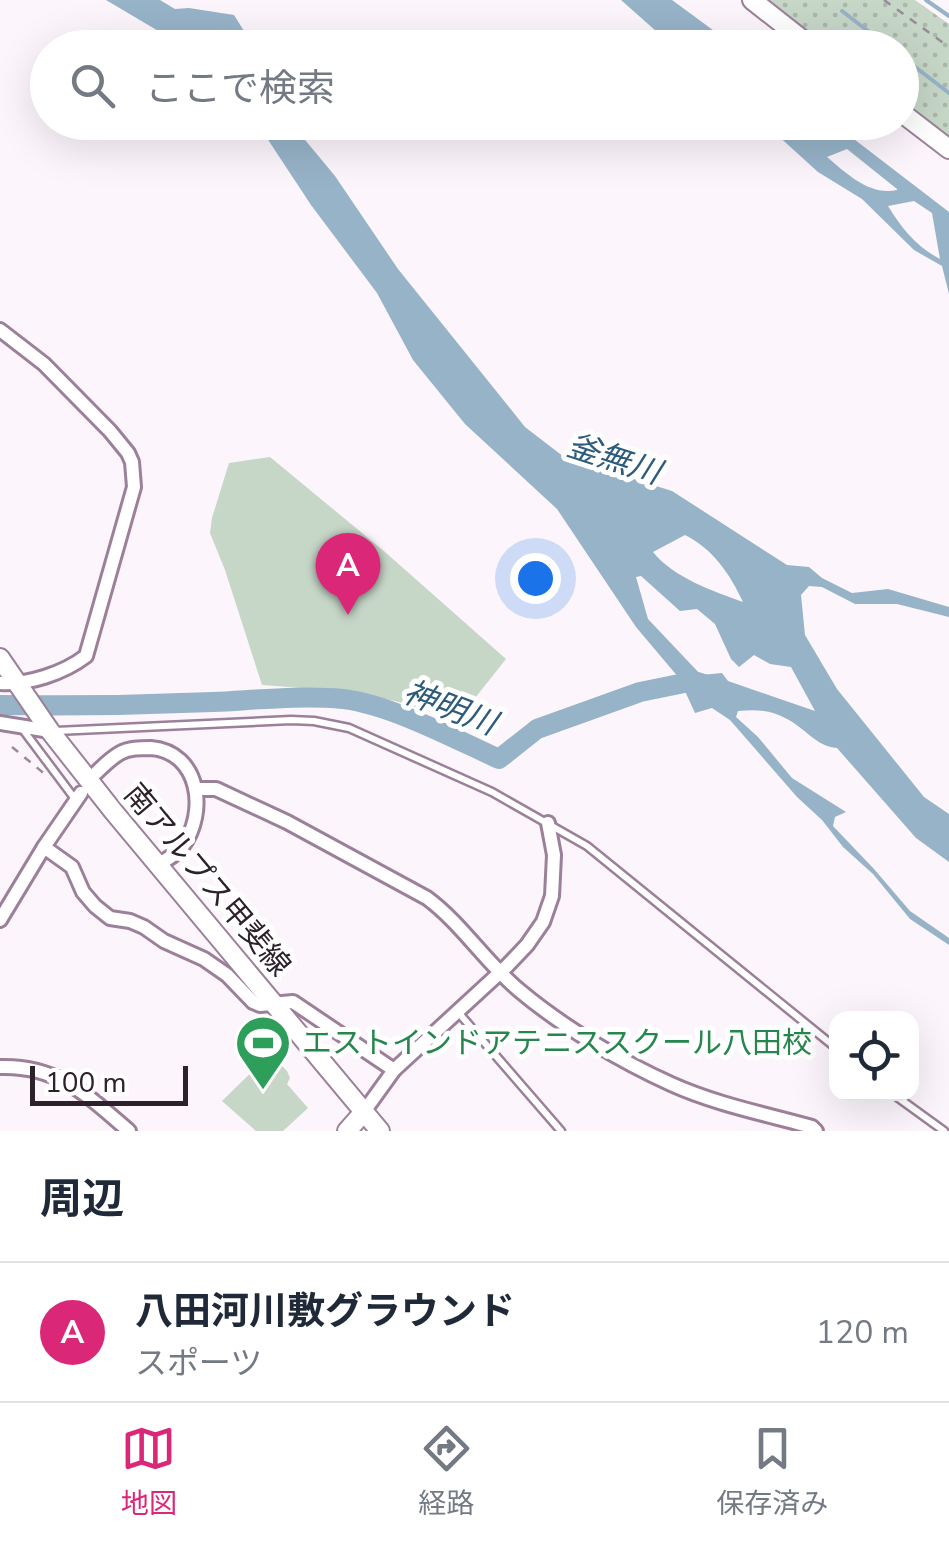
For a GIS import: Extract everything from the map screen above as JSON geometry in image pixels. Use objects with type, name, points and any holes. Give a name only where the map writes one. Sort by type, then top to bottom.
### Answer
[{"type":"main road","points":[[752,0],[791,30]]},
{"type":"main road","points":[[919,126],[949,148]]},
{"type":"main road","name":"南アルプス甲斐線","points":[[0,658],[12,685],[380,1131]]},
{"type":"main road","points":[[347,1131],[363,1113]]},
{"type":"street","points":[[0,330],[44,364],[110,431],[128,453],[134,473],[134,487],[86,656],[50,674],[12,685]]},
{"type":"street","points":[[0,723],[20,727],[46,725]]},
{"type":"street","points":[[96,773],[123,751],[140,748],[158,749],[180,762],[193,778],[198,811],[192,831],[180,850],[158,865]]},
{"type":"street","points":[[196,789],[216,789],[287,822],[427,898],[499,973],[541,1008],[670,1084],[816,1131]]},
{"type":"street","points":[[0,920],[79,796]]},
{"type":"street","points":[[363,1113],[394,1070],[499,973],[543,922],[550,905],[554,855],[548,823]]},
{"type":"street","points":[[44,847],[72,867],[83,892],[110,918],[144,927],[204,959],[253,1002],[293,1002],[394,1070]]},
{"type":"street","points":[[0,1068],[20,1066],[68,1082],[129,1131]]},
{"type":"lane","points":[[46,725],[291,720],[349,728],[492,792],[588,846],[829,1042]]},
{"type":"lane","points":[[20,727],[79,796]]},
{"type":"lane","points":[[457,1011],[562,1131]]},
{"type":"lane","points":[[903,1101],[944,1131]]},
{"type":"path","points":[[884,0],[949,47]]},
{"type":"green space","points":[[765,0],[915,0],[949,24],[949,141],[919,118],[919,30],[805,30]]},
{"type":"green space","points":[[270,457],[506,659],[456,722],[384,699],[262,685],[210,533],[229,463]]},
{"type":"green space","name":"エストインドアテニススクール八田校","points":[[270,1054],[287,1071],[287,1084],[308,1108],[283,1131],[256,1131],[222,1101]]},
{"type":"water","points":[[106,0],[160,0],[175,9],[234,15],[243,30],[157,30]]},
{"type":"water","points":[[621,0],[672,0],[713,30],[655,30]]},
{"type":"water","points":[[268,140],[305,140],[335,176],[398,269],[525,427],[564,457],[672,491],[787,565],[809,567],[852,593],[888,589],[949,607],[949,617],[897,604],[855,604],[822,587],[809,586],[801,595],[805,635],[837,689],[924,797],[949,814],[949,862],[916,838],[837,748],[823,744],[776,714],[745,710],[738,711],[736,717],[792,778],[846,812],[835,817],[833,826],[910,911],[949,938],[949,945],[910,919],[730,720],[712,708],[695,713],[679,678],[636,627],[557,509],[465,424],[413,360],[377,293]],"holes":[[[685,535],[720,563],[743,602],[683,576],[653,552]],[[641,576],[680,611],[697,609],[715,624],[731,659],[739,667],[754,655],[770,664],[791,667],[815,711],[728,681],[722,673],[701,675],[648,619],[636,577]]]},
{"type":"water","points":[[783,140],[855,140],[949,212],[949,294],[942,266],[914,250],[862,199],[818,172]],"holes":[[[847,149],[897,189],[868,187],[827,157]],[[914,201],[932,213],[940,259],[911,237],[888,206]]]},
{"type":"waterway","points":[[926,0],[949,16]]},
{"type":"waterway","points":[[842,11],[867,30]]},
{"type":"waterway","points":[[919,70],[949,93]]},
{"type":"waterway","name":"神明川","points":[[0,705],[343,699],[401,715],[499,759],[537,729],[640,692],[694,681],[707,685]]},
{"type":"place","name":"八田河川敷グラウンド","points":[[348,615]]},
{"type":"place","name":"エストインドアテニススクール八田校","points":[[263,1092]]},
{"type":"water label","name":"釜無川","points":[[614,459]]}]
